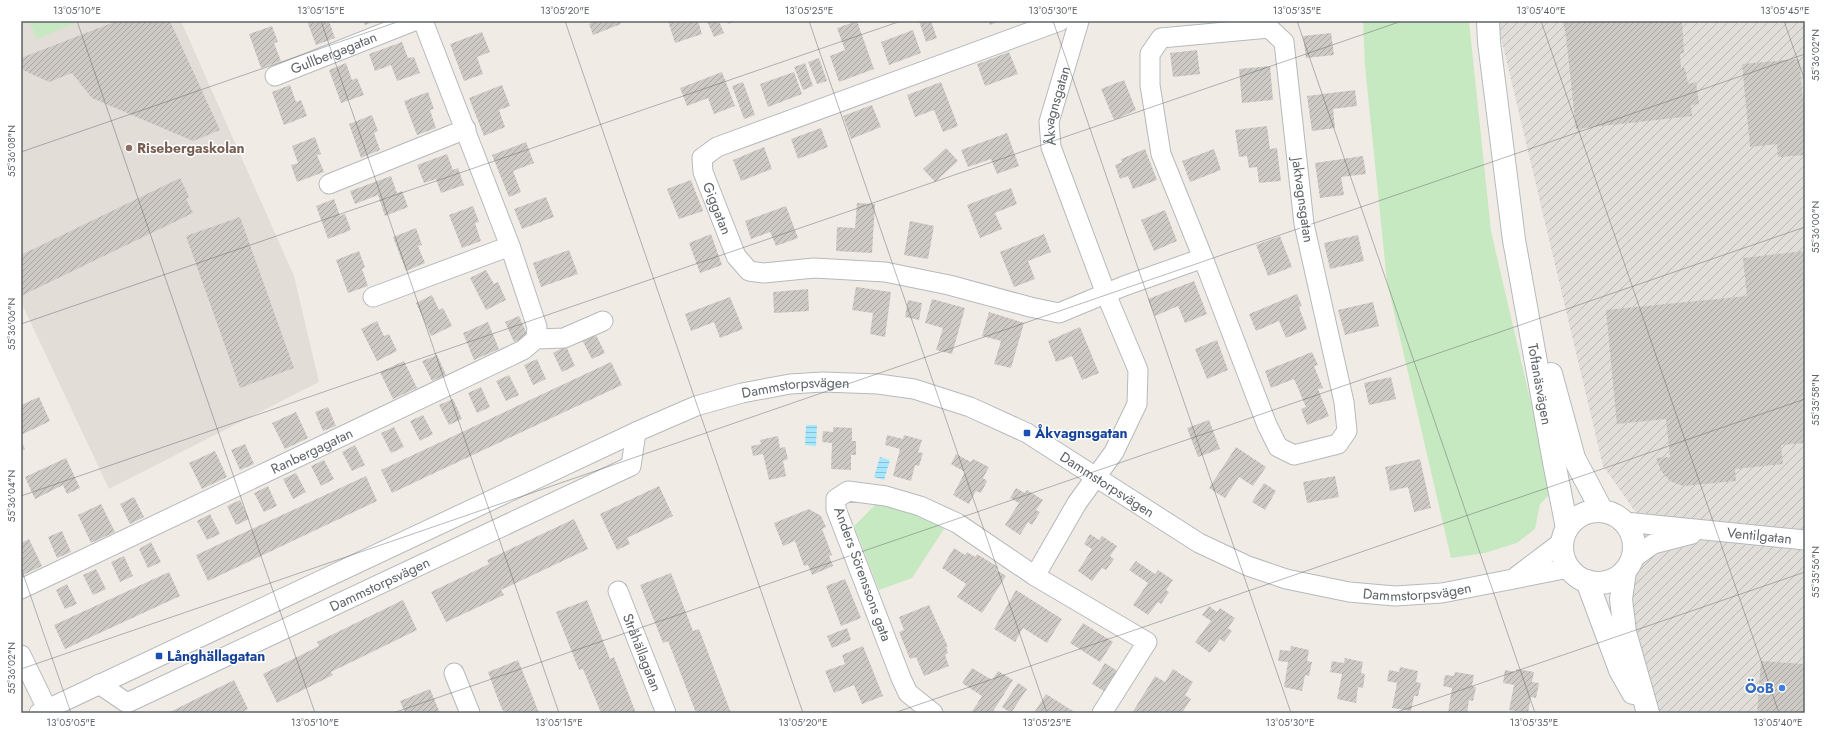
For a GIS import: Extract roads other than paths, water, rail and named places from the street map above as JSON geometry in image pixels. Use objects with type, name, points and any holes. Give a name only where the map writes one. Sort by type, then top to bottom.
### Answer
[{"type":"street","name":"Gullbergagatan","points":[[275,76],[414,21]]},
{"type":"street","points":[[423,21],[510,246],[537,327],[536,339],[564,338],[603,322]]},
{"type":"street","name":"Giggatan","points":[[1060,21],[717,146],[702,158],[704,172],[736,256],[749,271],[764,273],[814,268],[885,272],[949,285],[1030,307],[1059,312],[1106,294]]},
{"type":"street","name":"Åkvagnsgatan","points":[[1079,21],[1049,122],[1051,147],[1106,294],[1138,370],[1137,404],[1114,452],[1096,477]]},
{"type":"street","name":"Toftanäsvägen","points":[[1488,21],[1488,42],[1514,240],[1554,462],[1565,535],[1563,556],[1569,568]]},
{"type":"street","name":"Jaktvagnsgatan","points":[[1270,28],[1284,42],[1304,224],[1344,402],[1347,431],[1338,444],[1294,455],[1278,447],[1267,425],[1203,258],[1161,154],[1150,85],[1150,54],[1162,38],[1270,28]]},
{"type":"street","points":[[329,184],[466,129]]},
{"type":"street","name":"Toftanäsvägen","points":[[1514,240],[1574,458],[1602,511]]},
{"type":"street","points":[[373,297],[510,246]]},
{"type":"street","points":[[1106,294],[1203,258]]},
{"type":"street","name":"Ranbergagatan","points":[[21,589],[169,517],[359,430],[516,354],[524,350],[536,339]]},
{"type":"street","name":"Dammstorpsvägen","points":[[45,712],[99,684],[636,432],[696,406],[742,393],[790,384],[823,382],[878,384],[914,389],[970,407],[1027,433],[1199,543],[1248,566],[1286,579],[1349,592],[1395,596],[1442,593],[1569,568]]},
{"type":"street","name":"Dammstorpsvägen","points":[[99,684],[127,703],[631,466],[636,432]]},
{"type":"street","points":[[1035,576],[1077,503],[1096,477]]},
{"type":"street","name":"Anders Sörenssons gata","points":[[933,713],[908,693],[901,678],[836,508],[836,499],[848,491],[886,496],[920,506],[958,523],[1035,576],[1146,642],[1102,713]]},
{"type":"street","points":[[1565,535],[1574,520],[1587,513],[1602,511],[1615,515],[1625,522],[1632,533],[1634,546],[1628,565],[1621,599],[1625,632],[1648,713]]},
{"type":"street","name":"Ventilgatan","points":[[1625,522],[1805,540]]},
{"type":"street","name":"Ventilgatan","points":[[1628,565],[1653,544],[1671,538],[1714,530]]},
{"type":"street","name":"Dammstorpsvägen","points":[[1512,579],[1565,535]]},
{"type":"street","points":[[1569,568],[1577,576],[1587,581],[1603,583],[1615,579],[1628,565]]},
{"type":"street","points":[[1587,581],[1620,670],[1645,713]]},
{"type":"street","name":"Stråhällagatan","points":[[618,591],[666,713]]},
{"type":"street","points":[[21,655],[45,712]]},
{"type":"street","points":[[454,673],[470,713]]},
{"type":"water","points":[[806,425],[817,425],[816,446],[805,445]]},
{"type":"water","points":[[880,457],[890,460],[884,480],[874,477]]},
{"type":"place","name":"Risebergaskolan","points":[[129,148]]},
{"type":"place","name":"Åkvagnsgatan","points":[[1027,433]]},
{"type":"place","name":"Långhällagatan","points":[[159,656]]},
{"type":"place","name":"ÖoB","points":[[1782,688]]}]
